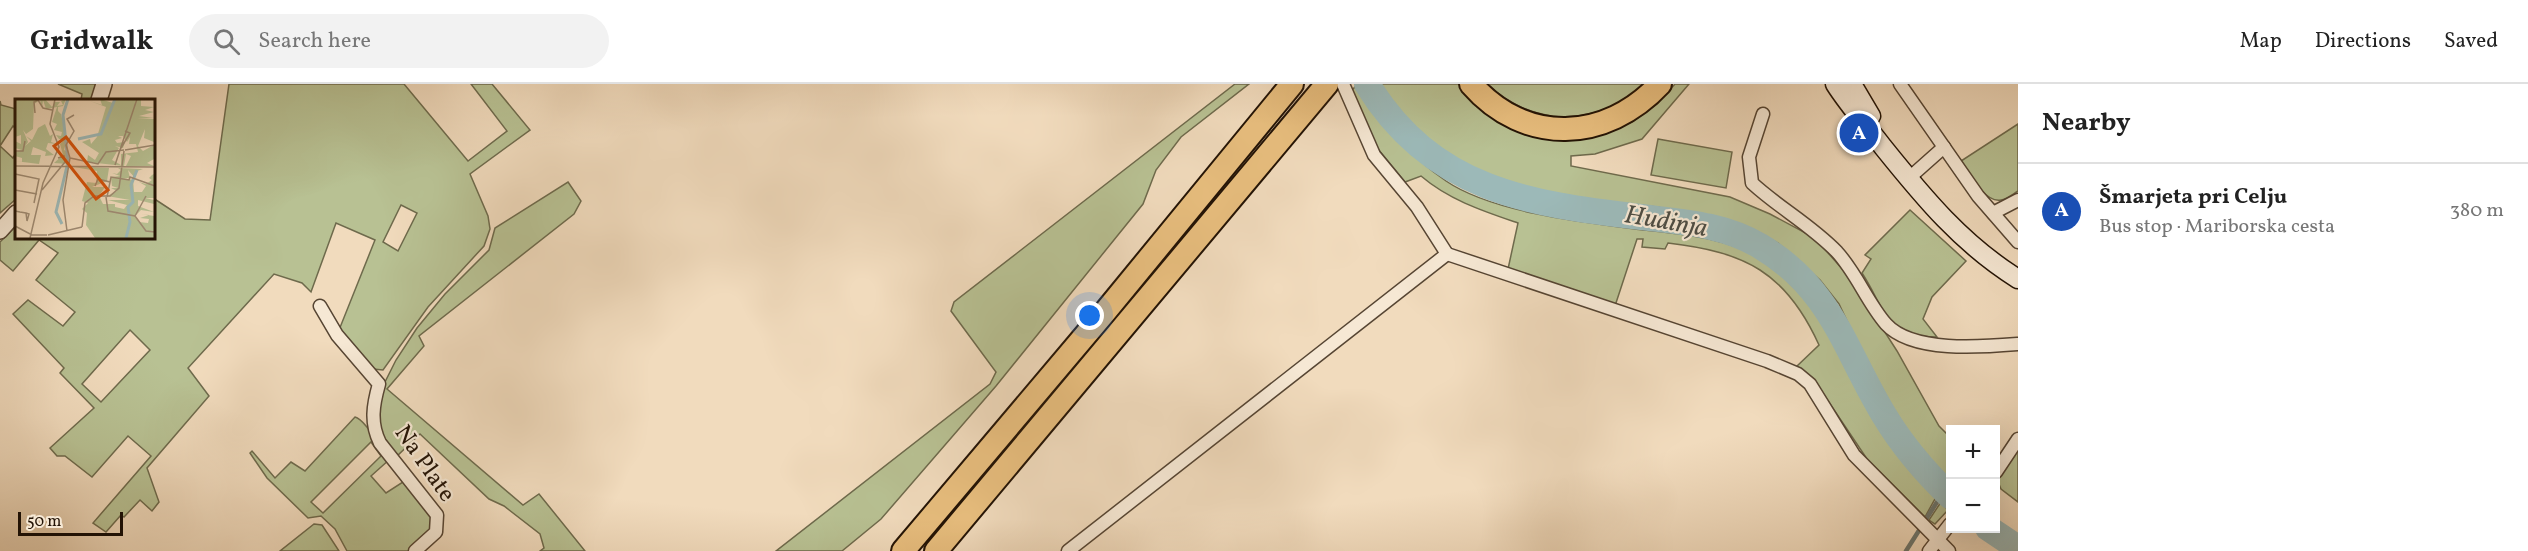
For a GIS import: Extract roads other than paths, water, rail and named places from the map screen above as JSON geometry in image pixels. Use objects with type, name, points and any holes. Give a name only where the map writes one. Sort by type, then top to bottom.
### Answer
[{"type":"highway","points":[[936,551],[1327,84]]},
{"type":"highway","points":[[1471,84],[1492,104],[1515,118],[1564,130],[1594,126],[1628,113],[1660,84]]},
{"type":"highway","points":[[903,551],[1105,312],[1288,87]]},
{"type":"main road","points":[[1835,84],[1903,172],[1944,220],[1970,245],[2018,279]]},
{"type":"main road","points":[[1852,84],[1903,172]]},
{"type":"street","points":[[99,99],[104,84]]},
{"type":"street","points":[[1342,84],[1374,155],[1417,207],[1447,254],[1767,361],[1798,374],[1810,384],[1854,455],[1949,551]]},
{"type":"street","points":[[1900,84],[1944,147],[2018,242]]},
{"type":"street","points":[[1763,114],[1749,157],[1752,183],[1817,233],[1837,252],[1853,271],[1886,323],[1900,337],[1918,342],[1963,346],[2018,344]]},
{"type":"street","points":[[1903,172],[1944,147]]},
{"type":"street","points":[[1994,213],[2018,200]]},
{"type":"street","points":[[0,231],[15,214]]},
{"type":"street","points":[[1068,551],[1447,254]]},
{"type":"street","name":"Na Plate","points":[[320,306],[337,335],[379,384],[373,429],[380,443],[437,515],[436,532],[415,551]]},
{"type":"street","points":[[2000,465],[2018,439]]},
{"type":"street","points":[[1929,551],[1934,535],[1946,528]]},
{"type":"waterway","name":"Hudinja","points":[[1367,84],[1393,120],[1421,148],[1452,169],[1486,185],[1560,206],[1717,228],[1760,246],[1804,281],[1820,301],[1834,322],[1884,415],[1923,468],[1946,492]]},
{"type":"waterway","points":[[1906,551],[1944,491]]},
{"type":"waterway","name":"Hudinja","points":[[1996,533],[2018,548]]},
{"type":"place","name":"Šmarjeta pri Celju","points":[[1859,133]]}]
